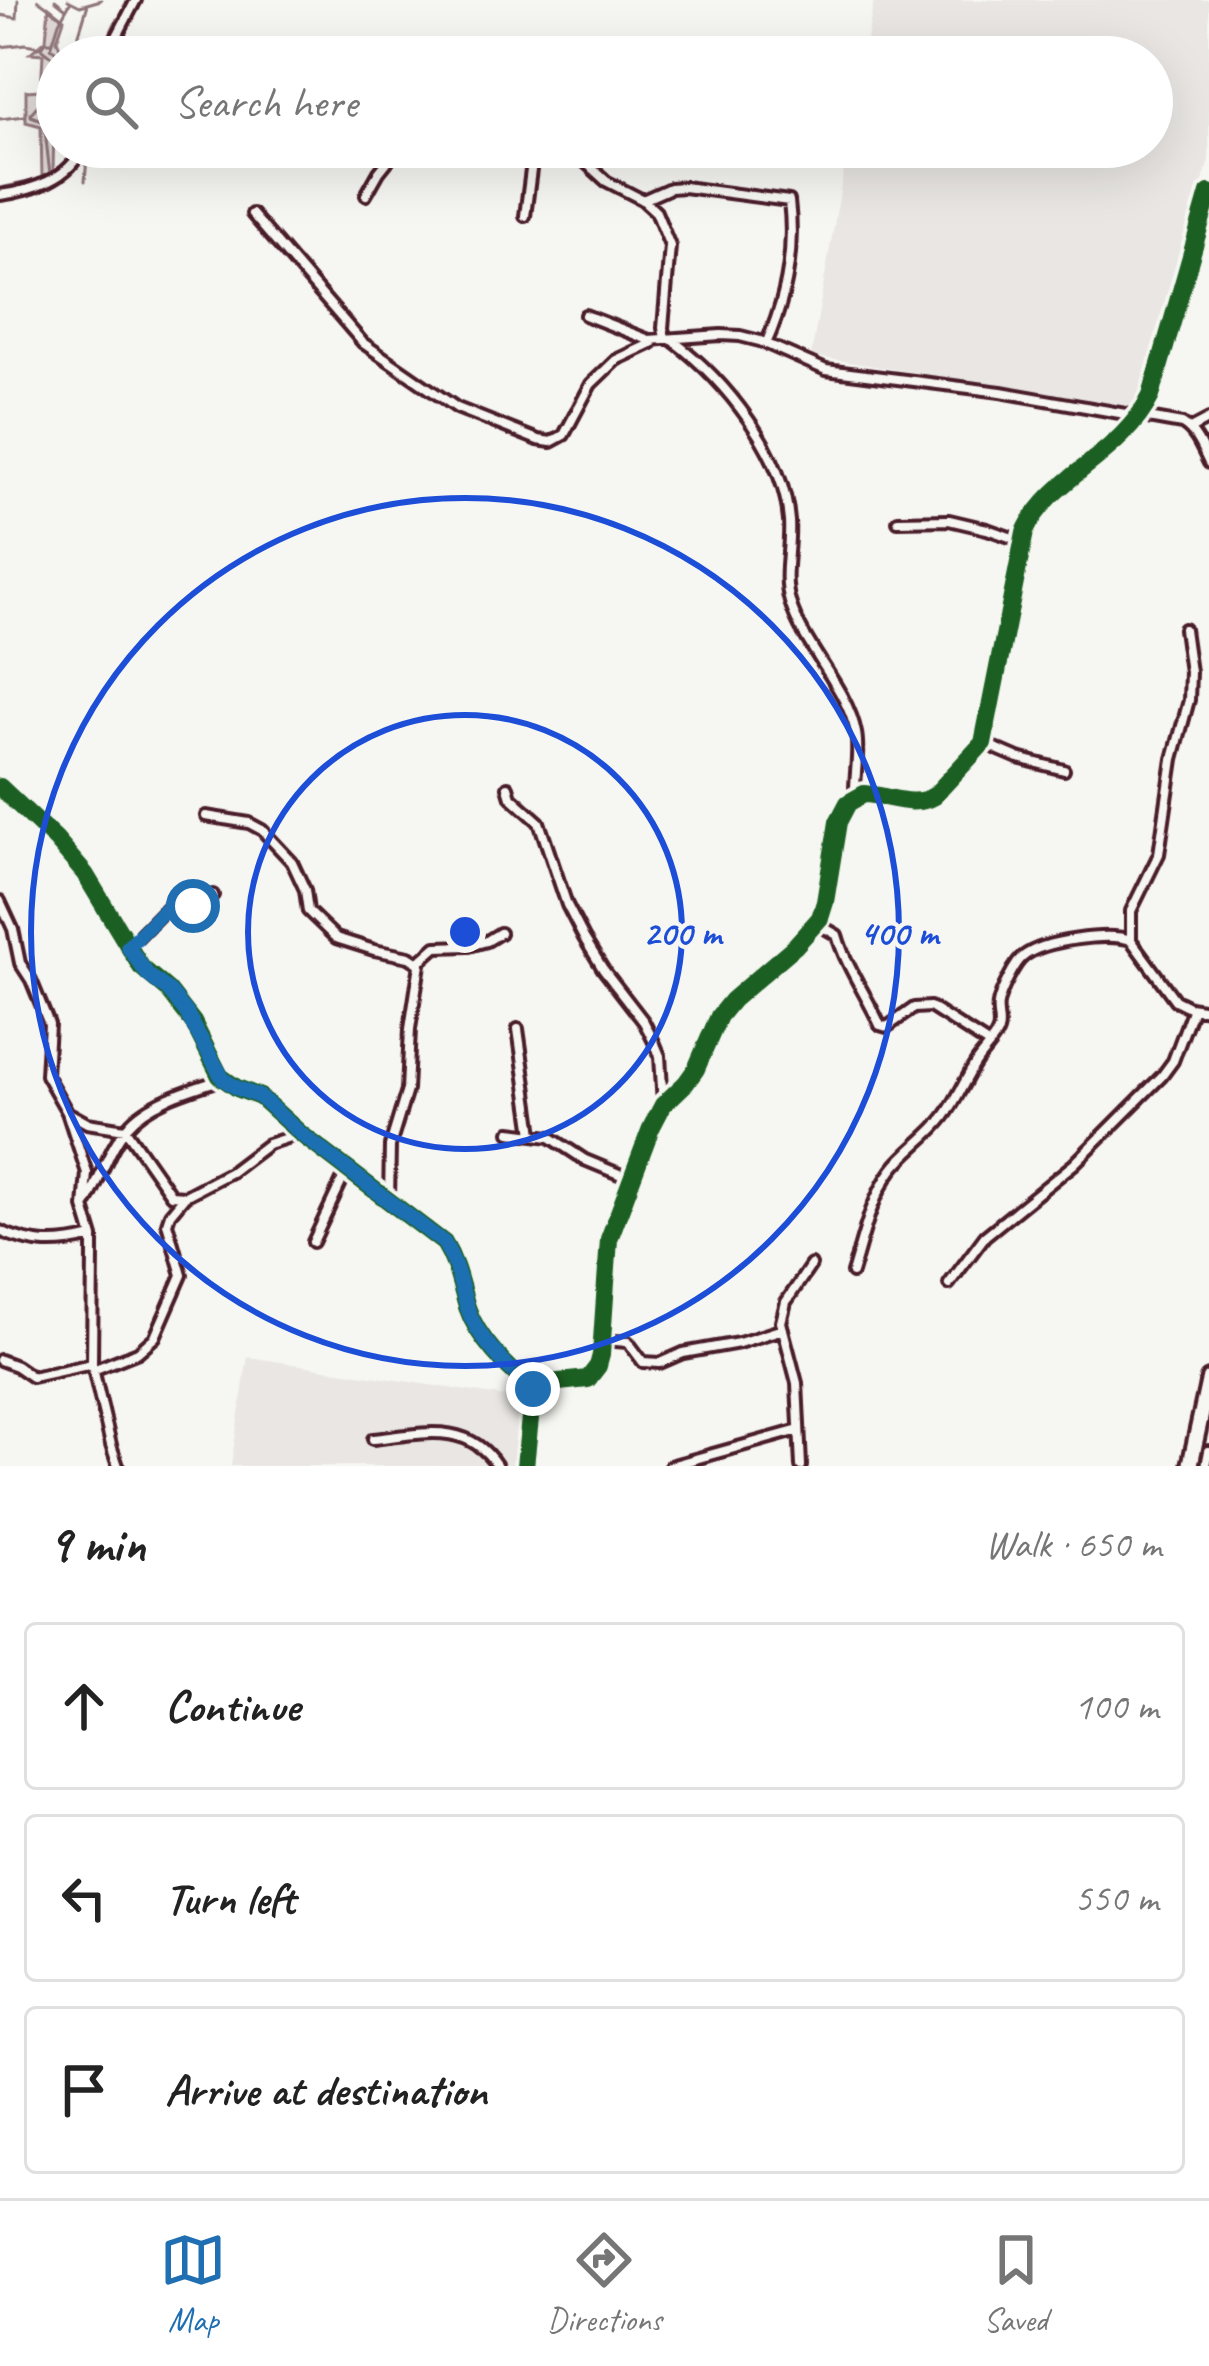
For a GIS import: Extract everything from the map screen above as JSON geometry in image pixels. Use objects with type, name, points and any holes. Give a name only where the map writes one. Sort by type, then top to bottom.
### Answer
[{"type":"highway","points":[[1190,1466],[1209,1379]]},
{"type":"street","points":[[117,36],[136,0]]},
{"type":"street","points":[[0,195],[20,193],[65,168]]},
{"type":"street","points":[[366,195],[383,168]]},
{"type":"street","points":[[525,216],[532,168]]},
{"type":"street","points":[[595,168],[606,182],[644,200],[656,212],[670,246],[665,340],[699,361],[734,400],[771,459],[789,521],[789,598],[856,733],[855,797]]},
{"type":"street","points":[[644,200],[684,187],[789,201],[792,223],[785,294],[766,344]]},
{"type":"street","points":[[525,1466],[533,1389],[539,1384],[588,1379],[598,1366],[609,1239],[651,1128],[663,1106],[696,1069],[710,1034],[732,1000],[816,923],[825,902],[838,822],[848,803],[873,794],[924,802],[983,743],[1021,542],[1044,503],[1142,415],[1209,195]]},
{"type":"street","points":[[253,214],[364,343],[457,408],[538,440],[550,442],[564,436],[591,384],[616,360],[665,340]]},
{"type":"street","points":[[584,315],[640,338],[740,336],[826,370],[980,389],[1182,424],[1190,429],[1209,463]]},
{"type":"street","points":[[1190,429],[1209,419]]},
{"type":"street","points":[[898,521],[949,520],[1021,542]]},
{"type":"street","points":[[1184,629],[1189,700],[1173,759],[1159,854],[1131,911],[1131,940],[1175,1000],[1209,1010]]},
{"type":"street","points":[[983,743],[1064,770]]},
{"type":"street","points":[[0,787],[85,874],[148,975],[186,1012],[223,1079],[260,1097],[444,1243],[480,1332],[495,1354],[533,1389]]},
{"type":"street","points":[[508,787],[511,797],[538,822],[575,922],[656,1044],[663,1106]]},
{"type":"street","points":[[206,816],[262,830],[292,862],[305,890],[308,911],[337,938],[419,962]]},
{"type":"street","points":[[128,947],[176,898],[193,906],[213,896]]},
{"type":"street","points":[[0,901],[13,929],[20,963],[49,1024],[46,1075],[68,1112],[87,1173],[84,1207],[93,1238],[93,1367],[118,1466]]},
{"type":"street","points":[[816,923],[837,935],[842,956],[880,1025],[887,1027],[914,1008],[930,1007],[988,1044]]},
{"type":"street","points":[[419,962],[436,947],[469,946],[500,933]]},
{"type":"street","points":[[852,1273],[882,1186],[893,1168],[944,1117],[998,1031],[997,1005],[1015,964],[1025,954],[1073,940],[1117,936],[1131,940]]},
{"type":"street","points":[[389,1201],[390,1146],[407,1090],[410,1030],[422,969],[419,962]]},
{"type":"street","points":[[949,1284],[985,1236],[1074,1164],[1162,1076],[1173,1061],[1193,1008]]},
{"type":"street","points":[[518,1029],[533,1134]]},
{"type":"street","points":[[84,1207],[132,1121],[177,1094],[223,1079]]},
{"type":"street","points":[[68,1112],[88,1124],[125,1129],[171,1195],[184,1196]]},
{"type":"street","points":[[510,1132],[550,1137],[585,1160],[631,1179]]},
{"type":"street","points":[[0,1360],[32,1377],[93,1367],[138,1352],[155,1336],[182,1275],[167,1223],[170,1214],[184,1196],[231,1172],[268,1144],[301,1134]]},
{"type":"street","points":[[314,1241],[347,1170]]},
{"type":"street","points":[[0,1231],[65,1245],[93,1238]]},
{"type":"street","points":[[801,1466],[796,1383],[783,1329],[785,1302],[811,1265]]},
{"type":"street","points":[[603,1340],[628,1342],[640,1360],[649,1364],[783,1329]]},
{"type":"street","points":[[670,1466],[799,1430]]},
{"type":"street","points":[[374,1439],[450,1433],[478,1444],[497,1466]]},
{"type":"street","points":[[1205,1466],[1209,1451]]},
{"type":"shaded area","points":[[874,0],[1209,0],[1209,160],[1139,408],[811,356],[844,168],[1173,168],[1173,36],[868,36]]},
{"type":"shaded area","points":[[49,7],[64,19],[58,36],[46,36]]},
{"type":"shaded area","points":[[36,90],[36,125],[26,122],[26,91]]},
{"type":"shaded area","points":[[42,168],[53,168],[53,175],[38,185],[0,193],[0,188],[42,179]]},
{"type":"shaded area","points":[[248,1357],[519,1399],[515,1466],[231,1466]]},
{"type":"waterway","points":[[0,15],[17,18],[18,0]]},
{"type":"waterway","points":[[38,0],[60,16]]},
{"type":"waterway","points":[[55,0],[65,8]]},
{"type":"waterway","points":[[68,0],[80,6],[101,0]]},
{"type":"waterway","points":[[124,6],[128,0]]},
{"type":"waterway","points":[[55,36],[70,3]]},
{"type":"waterway","points":[[78,36],[88,4]]},
{"type":"waterway","points":[[109,36],[117,19]]},
{"type":"waterway","points":[[0,47],[36,46]]},
{"type":"waterway","points":[[36,107],[31,116],[36,118]]},
{"type":"waterway","points":[[0,119],[25,116]]},
{"type":"waterway","points":[[49,168],[50,175]]},
{"type":"waterway","points":[[53,175],[62,168]]},
{"type":"waterway","points":[[85,181],[86,168]]},
{"type":"waterway","points":[[0,190],[16,188]]},
{"type":"cycle path","points":[[525,1466],[533,1389],[539,1384],[588,1379],[598,1366],[609,1239],[651,1128],[663,1105],[696,1069],[719,1016],[820,918],[838,822],[848,803],[864,794],[926,800],[983,743],[1025,532],[1051,496],[1122,435],[1151,396],[1209,193]]},
{"type":"cycle path","points":[[0,787],[85,874],[141,967],[168,990],[193,1022],[220,1076],[260,1097],[444,1243],[478,1331],[533,1389]]},
{"type":"route","points":[[193,906],[176,898],[128,947],[141,967],[186,1012],[223,1079],[260,1097],[444,1243],[480,1332],[495,1354],[533,1389]]}]
